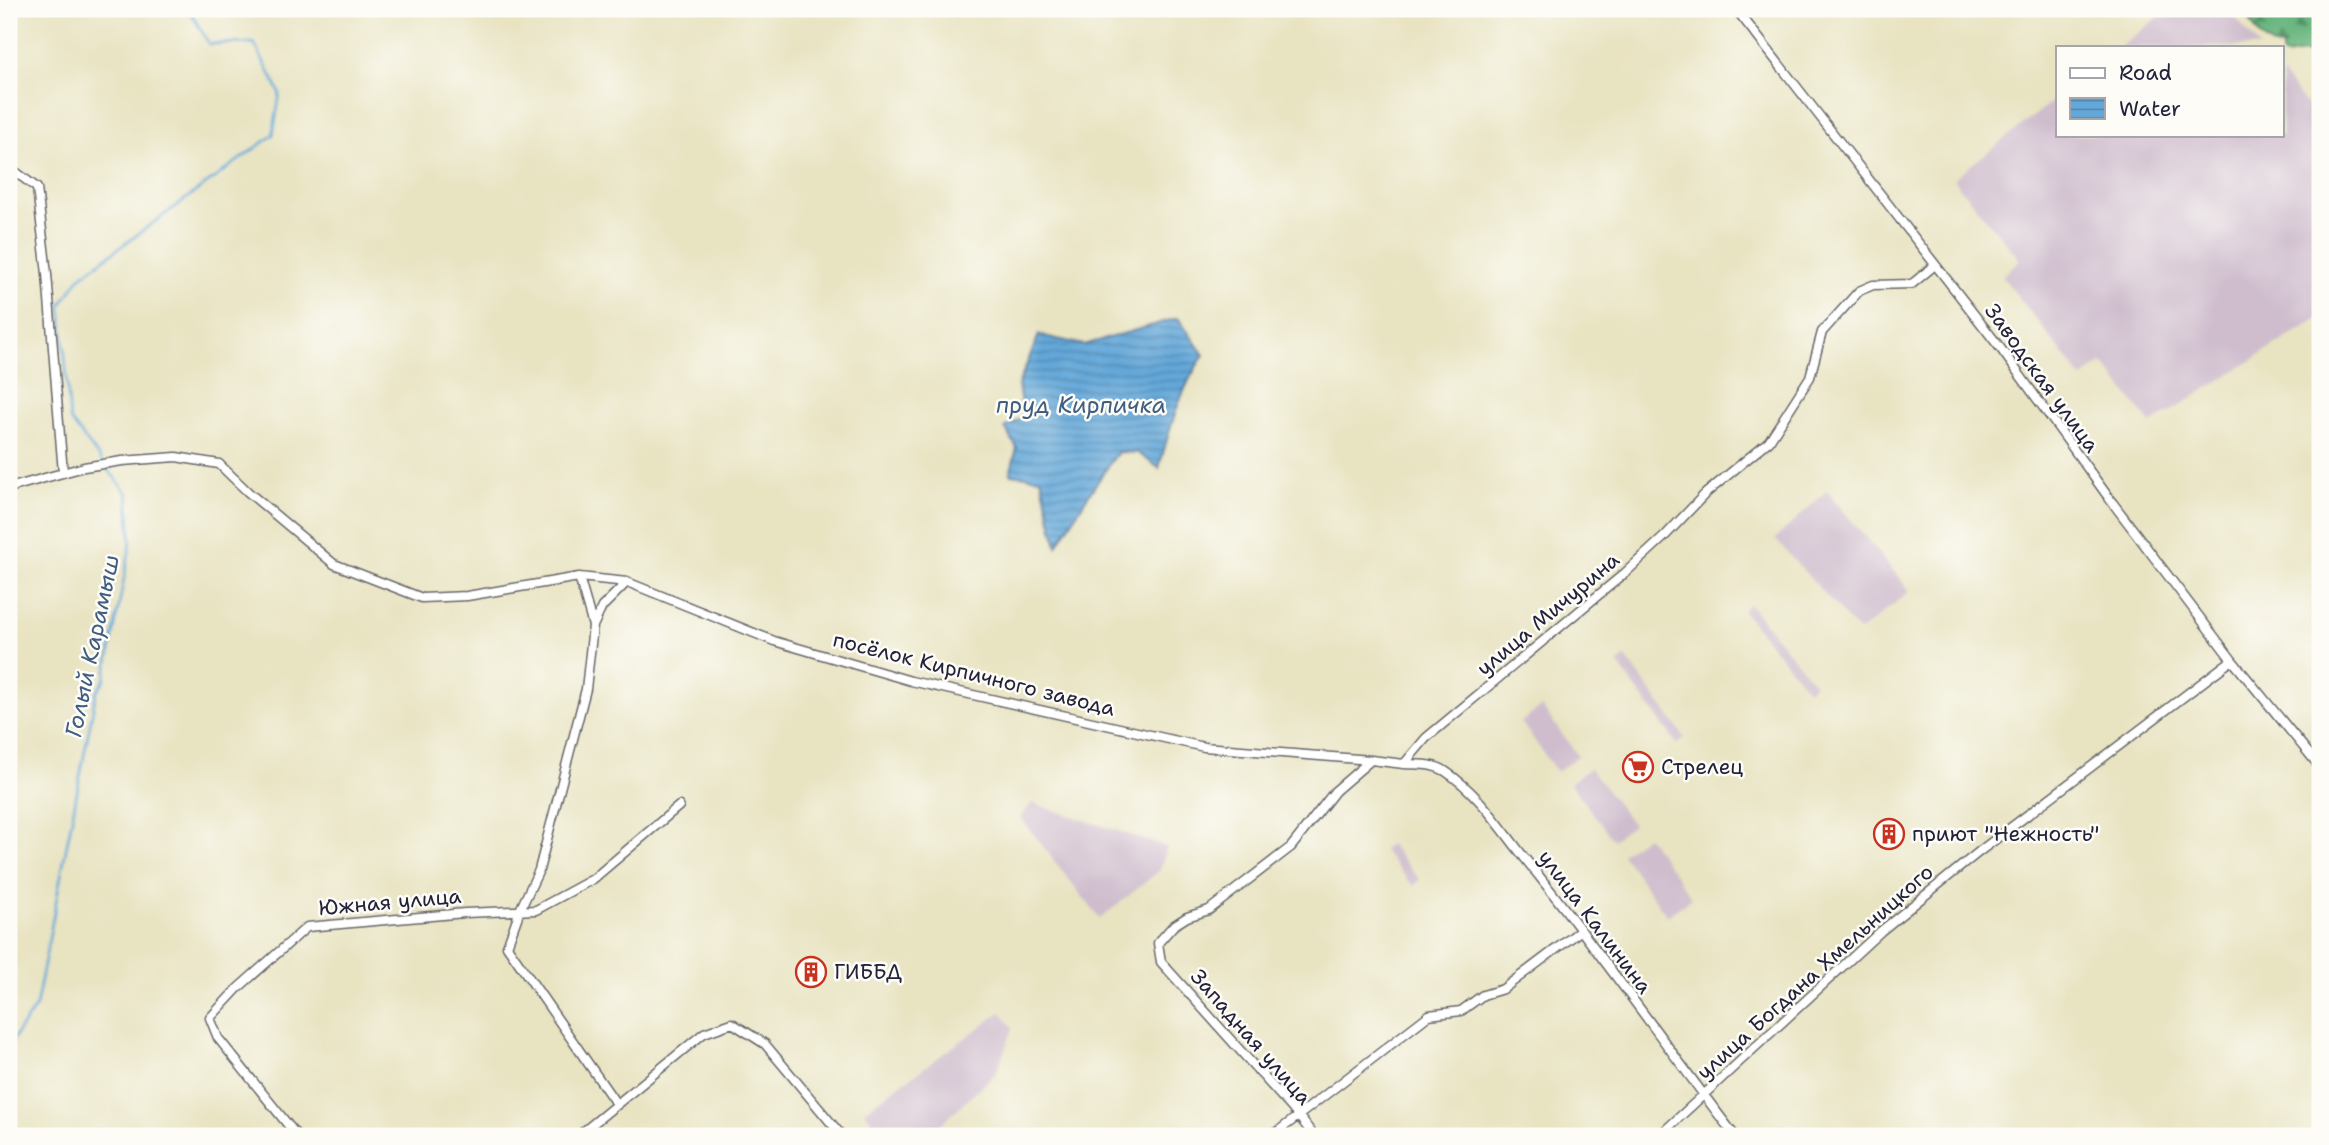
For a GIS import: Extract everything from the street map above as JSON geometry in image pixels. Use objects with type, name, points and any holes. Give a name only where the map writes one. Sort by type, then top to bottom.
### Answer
[{"type":"street","name":"Заводская улица","points":[[1736,9],[2001,349],[2109,498],[2232,660],[2320,767]]},
{"type":"street","points":[[9,167],[37,188],[63,473]]},
{"type":"street","name":"улица Мичурина","points":[[1404,764],[1426,738],[1625,573],[1705,494],[1769,441],[1810,377],[1822,332],[1859,290],[1873,285],[1912,284],[1935,265]]},
{"type":"street","name":"посёлок Кирпичного завода","points":[[9,488],[84,467],[122,461],[176,457],[219,464],[334,564],[422,598],[467,597],[579,577],[627,582],[774,641],[911,681],[1204,747],[1371,760]]},
{"type":"street","points":[[579,577],[593,626]]},
{"type":"street","points":[[617,1105],[507,946],[539,870],[579,722],[586,689],[593,626],[602,607],[627,582]]},
{"type":"street","name":"улица Богдана Хмельницкого","points":[[1659,1136],[1881,931],[1980,851],[2232,660]]},
{"type":"street","points":[[1371,760],[1404,764]]},
{"type":"street","name":"Западная улица","points":[[1314,1136],[1161,961],[1158,943],[1173,926],[1187,917],[1209,910],[1242,887],[1290,847],[1335,791],[1371,760]]},
{"type":"street","name":"улица Калинина","points":[[1404,764],[1429,765],[1442,769],[1470,790],[1508,835],[1735,1136]]},
{"type":"street","name":"Южная улица","points":[[297,1136],[218,1038],[210,1018],[237,989],[307,927],[536,910],[593,879],[679,806]]},
{"type":"street","points":[[1272,1136],[1429,1015],[1461,1011],[1483,995],[1503,989],[1580,931]]},
{"type":"street","points":[[578,1136],[704,1033],[732,1023],[765,1044],[842,1136]]},
{"type":"shaded area","points":[[2169,9],[2228,9],[2259,46],[2121,46]]},
{"type":"shaded area","points":[[2284,77],[2320,122],[2320,317],[2151,424],[2103,363],[2082,378],[2002,276],[2020,260],[1953,179],[2056,99],[2056,136],[2284,136]]},
{"type":"shaded area","points":[[1827,491],[1910,591],[1859,632],[1775,539]]},
{"type":"shaded area","points":[[1749,604],[1815,684],[1808,690],[1742,610]]},
{"type":"shaded area","points":[[1626,657],[1685,738],[1677,744],[1618,664]]},
{"type":"shaded area","points":[[1542,707],[1578,756],[1557,772],[1521,722]]},
{"type":"shaded area","points":[[1590,768],[1633,825],[1613,840],[1570,783]]},
{"type":"shaded area","points":[[1032,803],[1167,847],[1160,870],[1100,919],[1020,817]]},
{"type":"shaded area","points":[[1647,836],[1692,898],[1667,916],[1622,854]]},
{"type":"shaded area","points":[[1390,844],[1420,880],[1413,886],[1383,850]]},
{"type":"shaded area","points":[[1001,1012],[1013,1028],[996,1073],[928,1136],[883,1136],[864,1111]]},
{"type":"green space","points":[[2244,9],[2320,9],[2320,56],[2303,53],[2285,56],[2284,46],[2268,43]]},
{"type":"water","name":"пруд Кирпичка","points":[[1178,318],[1204,355],[1182,395],[1159,468],[1138,453],[1118,452],[1057,546],[1041,478],[1010,474],[1017,448],[1005,428],[1023,417],[1018,385],[1039,335],[1084,345]]},
{"type":"waterway","name":"Голый Карамыш","points":[[102,461],[70,420],[61,305],[81,276],[273,135],[280,93],[254,43],[209,44],[190,11],[183,9]]},
{"type":"waterway","name":"Голый Карамыш","points":[[9,1045],[36,1006],[96,693],[105,679],[131,542],[128,494],[106,467]]},
{"type":"place","name":"Стрелец","points":[[1638,767]]},
{"type":"place","name":"приют \"Нежность\"","points":[[1889,834]]},
{"type":"place","name":"ГИББД","points":[[811,972]]}]
